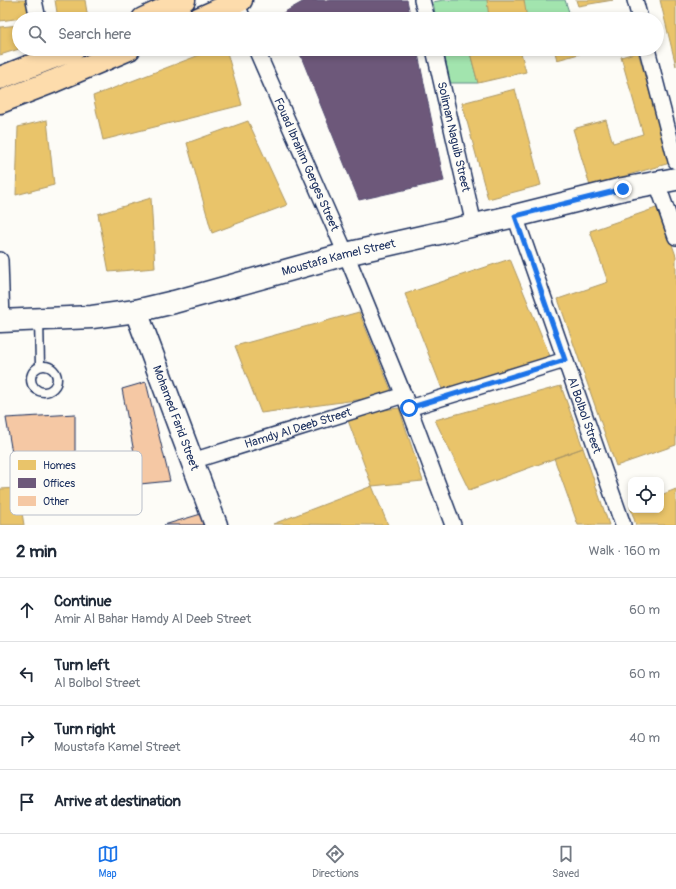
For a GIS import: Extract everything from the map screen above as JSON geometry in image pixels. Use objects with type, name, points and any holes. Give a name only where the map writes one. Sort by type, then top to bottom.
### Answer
[{"type":"main road","points":[[159,12],[184,0]]},
{"type":"main road","points":[[218,12],[239,5]]},
{"type":"main road","points":[[0,78],[42,56]]},
{"type":"main road","points":[[0,102],[113,56]]},
{"type":"main road","name":"Moustafa Kamel Street","points":[[1,321],[92,317],[136,311],[174,302],[346,254],[515,216],[623,189],[666,181]]},
{"type":"main road","name":"Mohamed Farid Street","points":[[136,311],[216,525]]},
{"type":"street","points":[[34,0],[37,12]]},
{"type":"street","points":[[422,0],[425,12]]},
{"type":"street","points":[[635,0],[638,12]]},
{"type":"street","name":"Fouad Ibrahim Gerges Street","points":[[259,56],[346,254],[406,402],[453,525]]},
{"type":"street","name":"Soliman Naguib Street","points":[[436,56],[474,225]]},
{"type":"street","points":[[649,56],[676,162]]},
{"type":"street","points":[[666,181],[676,238]]},
{"type":"street","name":"Al Bolbol Street","points":[[515,216],[623,525]]},
{"type":"street","points":[[0,260],[1,321]]},
{"type":"street","name":"Hamdy Al Deeb Street","points":[[192,461],[565,360]]},
{"type":"lane","points":[[39,320],[40,366]]},
{"type":"green space","points":[[443,0],[565,0],[569,12],[435,12],[433,2]]},
{"type":"green space","points":[[444,56],[471,56],[478,83],[450,83]]},
{"type":"building: Homes","points":[[0,0],[28,0],[29,12],[12,12],[12,19],[0,21]]},
{"type":"building: Homes","points":[[55,0],[85,0],[87,12],[57,12]]},
{"type":"building: Homes","points":[[487,0],[524,0],[526,12],[488,12]]},
{"type":"building: Homes","points":[[576,0],[613,0],[578,6]]},
{"type":"building: Homes","points":[[660,0],[676,0],[676,66],[664,12]]},
{"type":"building: Homes","points":[[12,26],[12,51],[0,55],[0,27]]},
{"type":"building: Homes","points":[[197,56],[228,56],[242,105],[103,140],[93,96]]},
{"type":"building: Homes","points":[[471,56],[522,56],[526,72],[478,83]]},
{"type":"building: Homes","points":[[556,56],[572,56],[557,60]]},
{"type":"building: Homes","points":[[639,56],[670,163],[590,186],[573,129],[606,120],[613,143],[643,134],[621,57]]},
{"type":"building: Homes","points":[[515,89],[541,185],[488,199],[462,103]]},
{"type":"building: Homes","points":[[47,120],[54,185],[16,195],[18,127]]},
{"type":"building: Homes","points":[[248,121],[287,205],[212,233],[187,143]]},
{"type":"building: Homes","points":[[151,198],[155,268],[109,272],[98,214]]},
{"type":"building: Homes","points":[[659,207],[676,256],[676,445],[616,466],[558,299],[608,282],[590,231]]},
{"type":"building: Homes","points":[[510,259],[552,361],[444,394],[405,294]]},
{"type":"building: Homes","points":[[359,312],[393,395],[261,413],[235,346]]},
{"type":"building: Homes","points":[[561,386],[583,448],[469,490],[435,420]]},
{"type":"building: Homes","points":[[399,408],[423,481],[372,486],[346,415]]},
{"type":"building: Homes","points":[[583,448],[609,525],[578,525],[554,458]]},
{"type":"building: Homes","points":[[372,486],[388,525],[273,524]]},
{"type":"building: Homes","points":[[10,488],[10,515],[22,515],[24,525],[0,525],[0,489]]},
{"type":"building: Homes","points":[[676,489],[676,525],[636,525],[632,513],[664,513],[664,494]]},
{"type":"building: Offices","points":[[306,0],[407,0],[410,12],[285,12]]},
{"type":"building: Offices","points":[[301,56],[418,56],[444,181],[359,200]]},
{"type":"building: Other","points":[[146,382],[170,481],[142,484],[142,451],[134,451],[122,389]]},
{"type":"building: Other","points":[[75,414],[75,451],[12,451],[6,418]]},
{"type":"building: Other","points":[[201,514],[204,525],[164,525]]},
{"type":"route","points":[[409,408],[565,360],[515,216],[623,189]]}]
